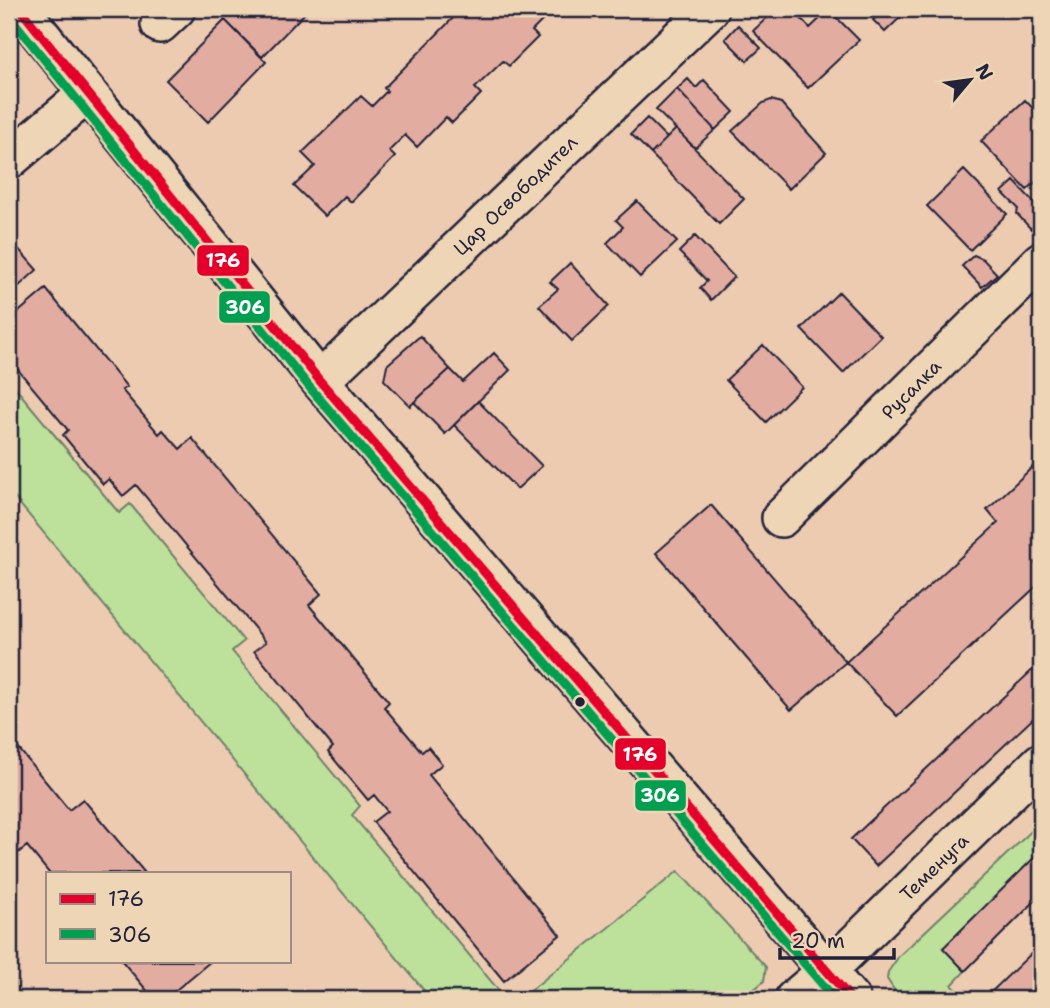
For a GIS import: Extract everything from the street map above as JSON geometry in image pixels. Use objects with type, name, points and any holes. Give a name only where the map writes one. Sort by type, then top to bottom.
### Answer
[{"type":"street","points":[[20,9],[320,381],[851,999]]},
{"type":"street","name":"Цар Освободител","points":[[320,381],[710,9]]},
{"type":"street","points":[[9,160],[88,93]]},
{"type":"street","name":"Русалка","points":[[781,518],[1041,261]]},
{"type":"street","name":"Теменуга","points":[[794,999],[827,971],[1041,762]]},
{"type":"green space","points":[[9,380],[119,513],[130,504],[244,641],[232,651],[360,806],[352,815],[506,999],[431,999],[9,491]]},
{"type":"green space","points":[[1041,822],[1041,851],[943,948],[965,971],[952,985],[965,999],[900,999],[887,979],[888,972],[899,956]]},
{"type":"green space","points":[[678,871],[766,967],[764,981],[743,999],[520,999]]},
{"type":"building","points":[[220,9],[301,9],[305,13],[262,57],[217,12]]},
{"type":"building","points":[[462,9],[554,9],[532,31],[538,37],[509,66],[503,61],[475,88],[481,94],[452,123],[446,117],[417,147],[405,135],[389,151],[395,157],[351,202],[345,196],[325,216],[294,186],[315,166],[302,153],[361,96],[372,106],[387,91],[384,88]]},
{"type":"building","points":[[776,9],[792,9],[810,28],[829,10],[859,40],[808,88],[753,31]]},
{"type":"building","points":[[878,9],[909,9],[885,32],[873,20],[881,12]]},
{"type":"building","points":[[225,20],[266,62],[208,122],[166,80]]},
{"type":"building","points":[[738,25],[761,48],[747,61],[725,39]]},
{"type":"building","points":[[688,79],[696,88],[704,80],[734,112],[715,130],[677,89]]},
{"type":"building","points":[[677,89],[715,130],[695,148],[656,110]]},
{"type":"building","points":[[771,100],[781,103],[826,153],[789,189],[732,131],[763,103]]},
{"type":"building","points":[[1025,100],[1041,117],[1041,177],[1027,190],[981,141]]},
{"type":"building","points":[[647,118],[667,138],[651,154],[631,134]]},
{"type":"building","points":[[676,129],[744,199],[719,224],[651,154]]},
{"type":"building","points":[[964,170],[1007,214],[970,250],[927,206]]},
{"type":"building","points":[[1014,181],[1041,210],[1041,219],[1031,229],[1017,214],[1018,208],[1002,192]]},
{"type":"building","points":[[637,201],[677,242],[640,277],[607,243],[623,227],[616,220]]},
{"type":"building","points":[[695,236],[734,277],[711,300],[700,288],[707,281],[679,252]]},
{"type":"building","points":[[9,238],[37,270],[9,295]]},
{"type":"building","points":[[974,255],[983,259],[997,274],[982,287],[962,266]]},
{"type":"building","points":[[570,263],[609,306],[572,341],[539,306],[558,289],[550,282]]},
{"type":"building","points":[[46,289],[127,387],[122,390],[159,434],[163,430],[180,449],[192,438],[321,594],[309,605],[389,702],[384,707],[422,752],[428,747],[442,764],[429,775],[560,935],[504,981],[373,822],[387,811],[374,795],[368,800],[328,752],[333,747],[254,651],[266,642],[136,485],[123,496],[109,479],[103,484],[63,435],[68,430],[9,359],[9,320]]},
{"type":"building","points":[[839,292],[881,336],[843,373],[801,329]]},
{"type":"building","points":[[420,336],[450,369],[410,406],[384,380],[387,365]]},
{"type":"building","points":[[763,345],[802,387],[766,422],[726,380]]},
{"type":"building","points":[[494,353],[510,370],[445,434],[414,402],[450,369],[463,382]]},
{"type":"building","points":[[478,401],[542,466],[517,489],[454,425]]},
{"type":"building","points":[[1041,459],[1041,557],[1035,563],[1041,569],[1041,582],[897,716],[846,662],[998,523],[987,510]]},
{"type":"building","points":[[711,505],[846,662],[791,710],[656,553]]},
{"type":"building","points":[[1041,662],[1041,711],[876,866],[851,839]]},
{"type":"building","points":[[9,737],[69,810],[83,799],[144,872],[48,872],[27,846],[13,857],[9,851]]},
{"type":"building","points":[[1041,851],[1041,895],[965,971],[943,948]]},
{"type":"building","points":[[1041,944],[1041,996],[1038,999],[984,999]]},
{"type":"building","points":[[123,962],[210,962],[165,999],[154,999]]},
{"type":"transit line","name":"176","points":[[20,9],[320,381],[851,999]]},
{"type":"transit line","name":"306","points":[[10,17],[311,389],[835,999]]}]
